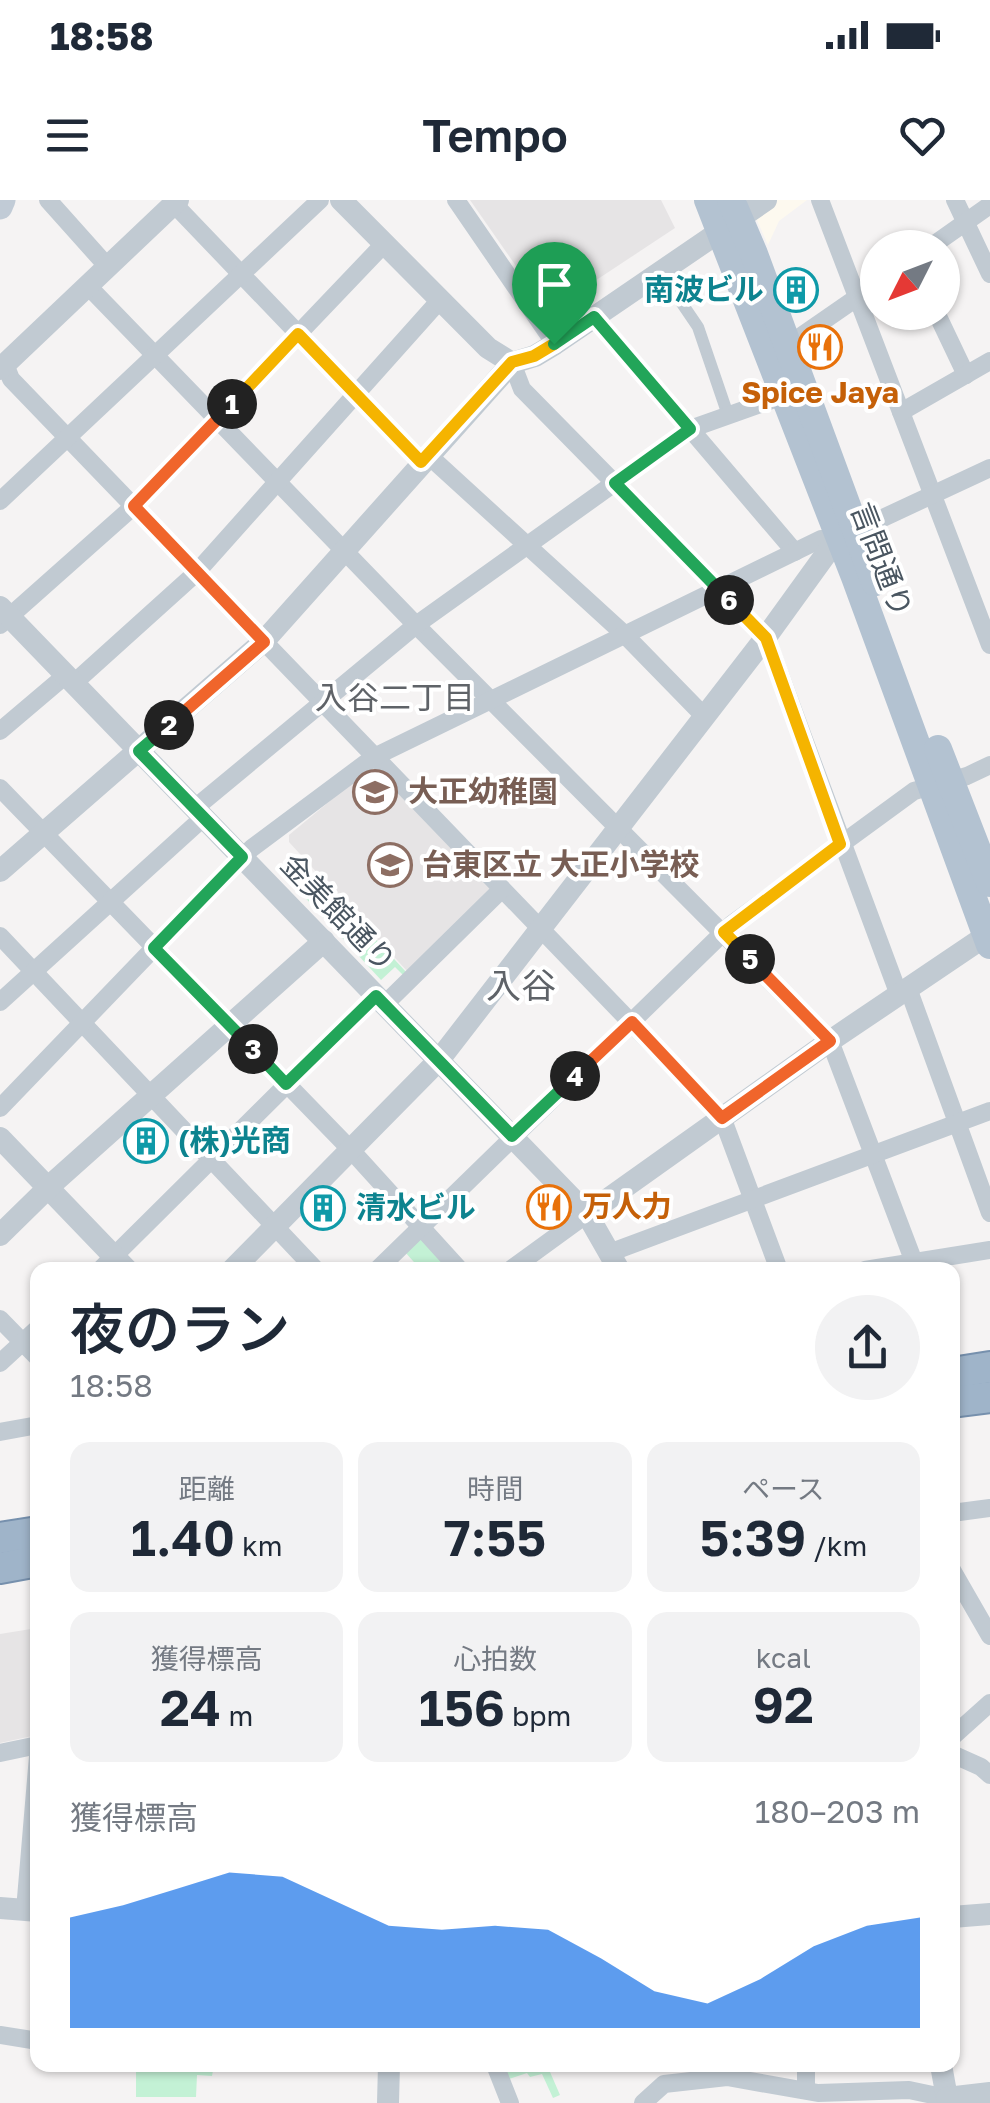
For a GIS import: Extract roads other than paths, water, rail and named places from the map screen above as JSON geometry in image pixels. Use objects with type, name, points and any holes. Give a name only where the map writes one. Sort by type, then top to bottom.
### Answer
[{"type":"highway","points":[[960,1372],[990,1367]]},
{"type":"highway","points":[[960,1401],[990,1397]]},
{"type":"highway","points":[[0,1538],[30,1533]]},
{"type":"highway","points":[[0,1568],[30,1562]]},
{"type":"main road","points":[[0,207],[3,200]]},
{"type":"main road","name":"言問通り","points":[[708,200],[730,217],[787,346],[847,535],[940,783],[989,938]]},
{"type":"main road","name":"言問通り","points":[[730,217],[783,396],[847,535]]},
{"type":"main road","name":"言問通り","points":[[940,783],[990,882]]},
{"type":"street","points":[[48,200],[107,266]]},
{"type":"street","points":[[0,501],[320,200]]},
{"type":"street","points":[[341,200],[488,348],[512,362],[522,389],[766,638],[840,844],[958,1124],[990,1213]]},
{"type":"street","points":[[456,200],[554,344]]},
{"type":"street","points":[[0,872],[264,642],[512,362],[534,356],[554,344],[660,272],[730,217],[766,200]]},
{"type":"street","points":[[820,200],[934,496],[985,616],[990,645]]},
{"type":"street","points":[[955,200],[990,274]]},
{"type":"street","points":[[704,716],[624,634],[357,396],[176,202],[2,361],[10,379],[722,1118],[777,1262]]},
{"type":"street","points":[[954,230],[990,205]]},
{"type":"street","points":[[3,616],[134,506],[384,244]]},
{"type":"street","points":[[660,272],[698,327],[728,415]]},
{"type":"street","points":[[87,285],[345,552],[830,1041],[915,1262]]},
{"type":"street","points":[[787,346],[858,297]]},
{"type":"street","points":[[0,730],[70,679],[196,574],[440,300]]},
{"type":"street","points":[[594,317],[795,552]]},
{"type":"street","points":[[945,330],[966,374]]},
{"type":"street","points":[[901,412],[990,361]]},
{"type":"street","points":[[0,1002],[110,902],[199,812],[416,624],[690,429],[783,396]]},
{"type":"street","points":[[0,1108],[242,857],[374,757],[821,539],[847,535],[990,468]]},
{"type":"street","points":[[240,1262],[438,1060],[847,535]]},
{"type":"street","name":"金美館通り","points":[[3,616],[70,679],[587,1214],[614,1262]]},
{"type":"street","points":[[385,1262],[724,932],[914,791],[990,765]]},
{"type":"street","points":[[0,788],[351,1150],[453,1262]]},
{"type":"street","points":[[118,1262],[286,1084],[502,889]]},
{"type":"street","points":[[0,936],[309,1262]]},
{"type":"street","points":[[521,1262],[830,1041],[989,938]]},
{"type":"street","points":[[0,1235],[324,941]]},
{"type":"street","points":[[614,1262],[753,1199],[990,1111]]},
{"type":"street","points":[[0,1138],[111,1262]]},
{"type":"street","points":[[934,1262],[990,1250]]},
{"type":"street","points":[[0,1319],[30,1350]]},
{"type":"street","points":[[0,1363],[30,1335]]},
{"type":"street","points":[[0,1432],[30,1426]]},
{"type":"street","points":[[960,1513],[990,1508]]},
{"type":"street","points":[[961,1603],[990,1636]]},
{"type":"street","points":[[960,1730],[990,1703]]},
{"type":"street","points":[[0,1752],[30,1746]]},
{"type":"street","points":[[960,1758],[990,1775]]},
{"type":"street","points":[[0,1908],[30,1910]]},
{"type":"street","points":[[960,1916],[990,1914]]},
{"type":"street","points":[[0,2034],[30,2040]]},
{"type":"street","points":[[388,2103],[390,2072]]},
{"type":"street","points":[[498,2072],[510,2103]]},
{"type":"street","points":[[806,2072],[806,2089]]},
{"type":"street","points":[[941,2072],[943,2100]]},
{"type":"street","points":[[642,2103],[664,2084],[688,2074],[818,2092],[908,2090],[943,2100],[990,2093]]},
{"type":"place","name":"南波ビル","points":[[796,290]]},
{"type":"place","name":"Spice Jaya","points":[[820,347]]},
{"type":"place","name":"大正幼稚園","points":[[375,792]]},
{"type":"place","name":"台東区立 大正小学校","points":[[390,865]]},
{"type":"place","name":"(株)光商","points":[[146,1141]]},
{"type":"place","name":"万人力","points":[[549,1207]]},
{"type":"place","name":"清水ビル","points":[[323,1208]]},
{"type":"district","name":"入谷二丁目","points":[[395,698]]},
{"type":"district","name":"入谷","points":[[521,986]]}]
